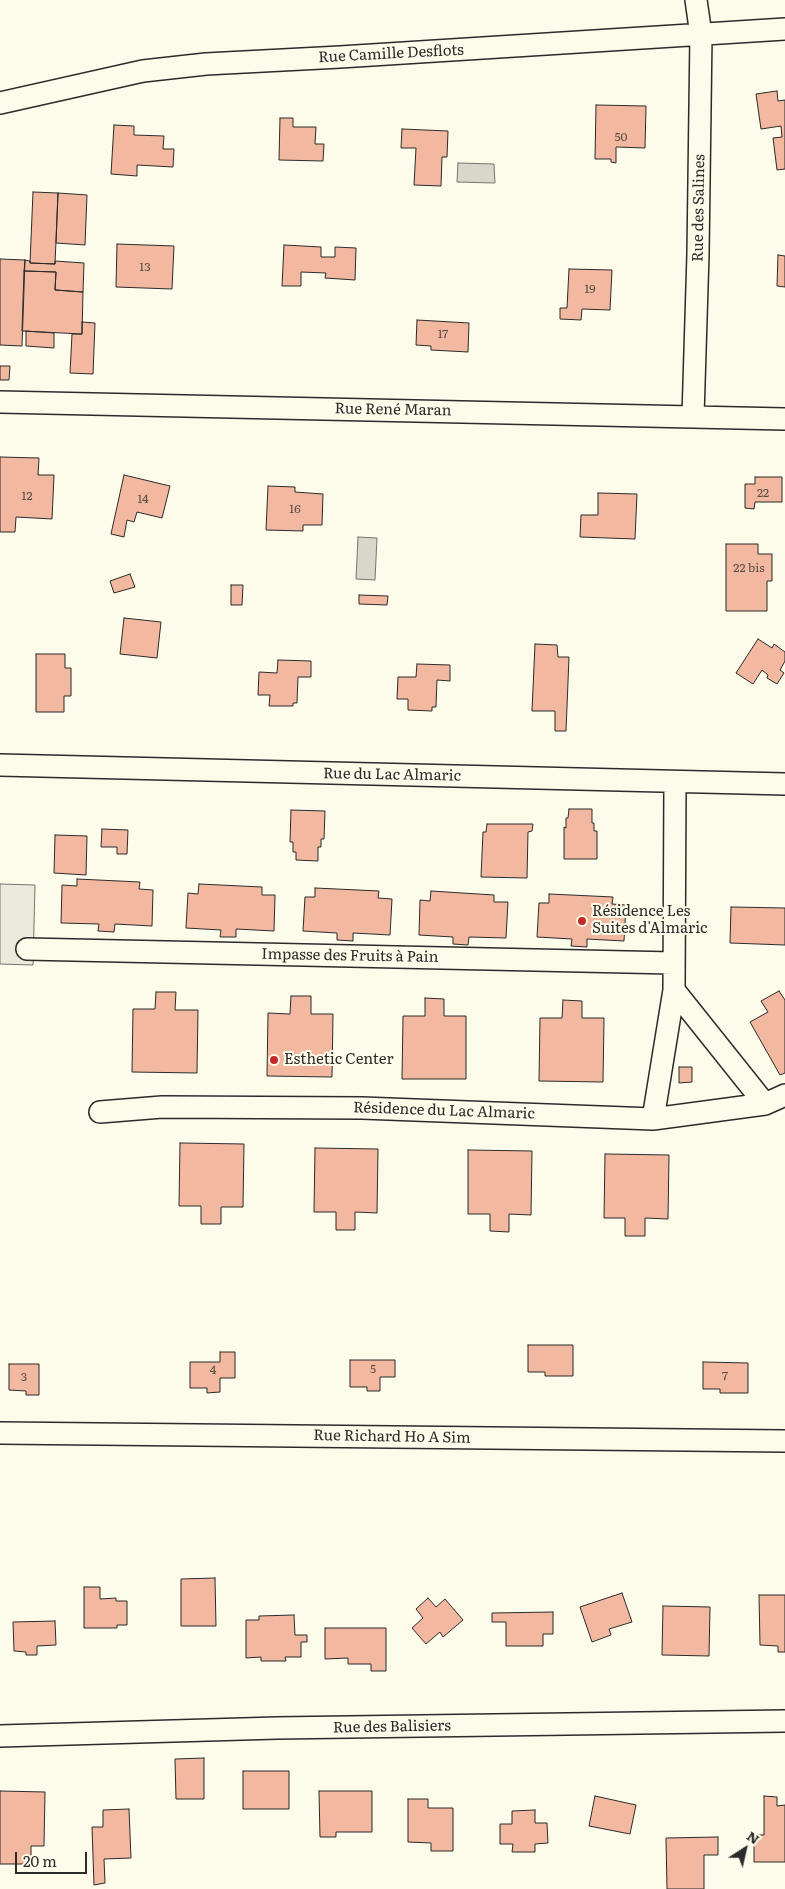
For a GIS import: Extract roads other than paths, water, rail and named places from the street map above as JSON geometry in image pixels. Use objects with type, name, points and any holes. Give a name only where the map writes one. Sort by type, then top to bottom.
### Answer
[{"type":"street","name":"Rue des Salines","points":[[693,416],[698,254],[701,35],[696,0]]},
{"type":"street","name":"Rue Camille Desflots","points":[[0,103],[144,71],[206,64],[785,29]]},
{"type":"street","name":"Rue René Maran","points":[[0,402],[693,416],[785,420]]},
{"type":"street","name":"Rue du Lac Almaric","points":[[0,765],[785,784]]},
{"type":"street","points":[[653,1119],[674,990],[675,782]]},
{"type":"street","name":"Impasse des Fruits à Pain","points":[[27,949],[674,963]]},
{"type":"street","points":[[674,990],[765,1104]]},
{"type":"street","name":"Résidence du Lac Almaric","points":[[100,1112],[162,1107],[353,1108],[653,1119],[765,1104],[785,1095]]},
{"type":"street","name":"Rue Richard Ho A Sim","points":[[0,1433],[785,1441]]},
{"type":"street","name":"Rue des Balisiers","points":[[0,1736],[277,1728],[785,1721]]},
{"type":"place","name":"Résidence Les Suites d'Almaric","points":[[582,921]]},
{"type":"place","name":"Esthetic Center","points":[[274,1060]]}]
